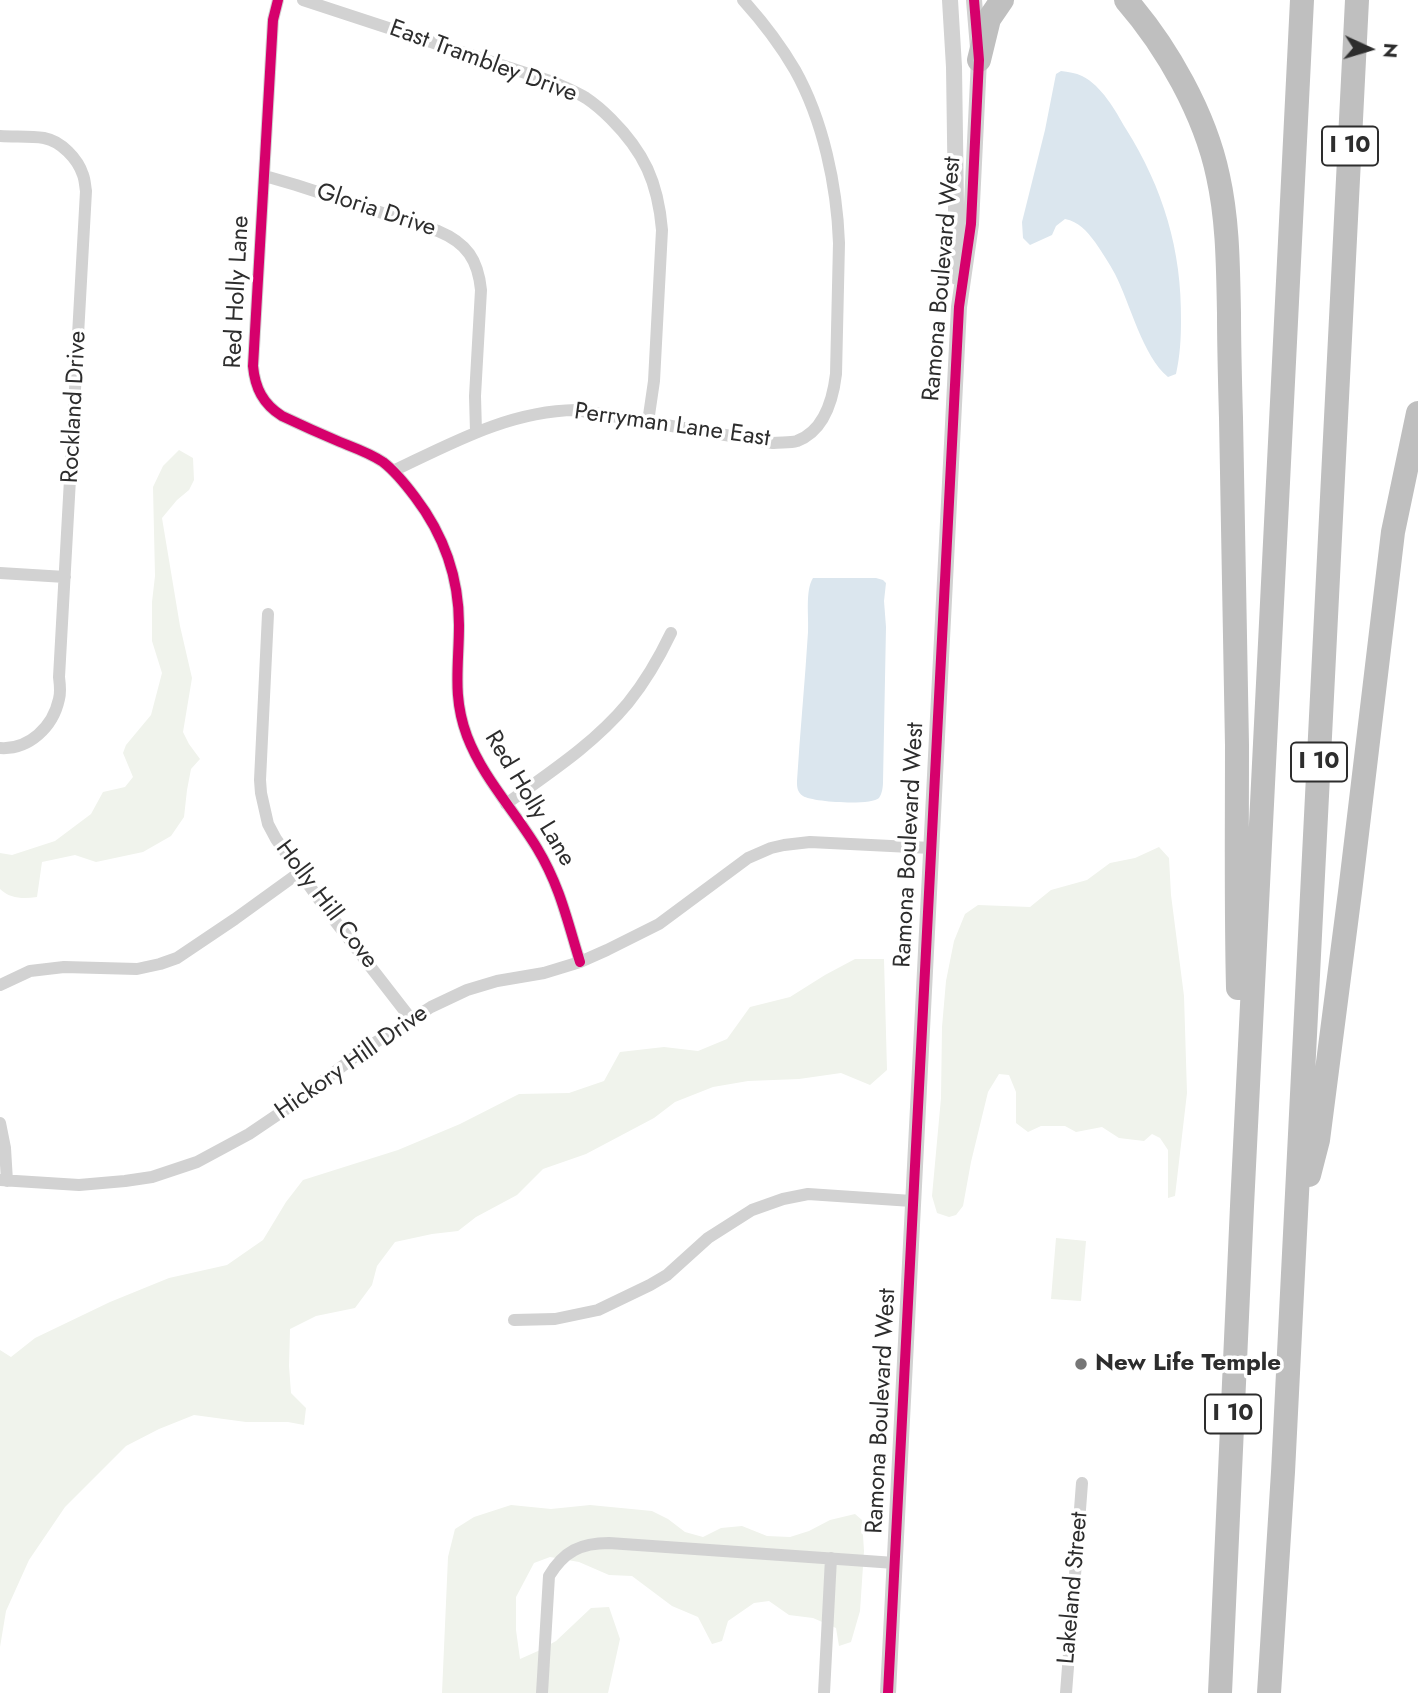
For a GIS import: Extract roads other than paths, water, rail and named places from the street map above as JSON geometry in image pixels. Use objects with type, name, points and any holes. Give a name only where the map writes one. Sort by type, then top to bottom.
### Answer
[{"type":"highway","points":[[979,60],[989,19],[1002,0]]},
{"type":"highway","points":[[1126,0],[1163,48],[1192,103],[1218,174],[1226,222],[1235,591],[1236,894],[1242,1206]]},
{"type":"highway","name":"I 10","points":[[1220,1693],[1302,0]]},
{"type":"highway","name":"I 10","points":[[1269,1693],[1283,1472],[1357,0]]},
{"type":"highway","points":[[1295,1230],[1318,1140],[1393,532],[1418,413]]},
{"type":"street","name":"Red Holly Lane","points":[[278,0],[273,20],[253,366],[257,389],[264,400],[282,416],[355,446],[382,461],[406,484],[425,510],[448,554],[457,594],[459,626],[456,680],[459,708],[467,735],[493,787],[536,846],[554,880],[565,907],[580,962]]},
{"type":"street","name":"East Trambley Drive","points":[[303,0],[556,83],[597,106],[636,147],[656,190],[662,230],[654,381],[648,422]]},
{"type":"street","name":"Perryman Lane East","points":[[393,471],[476,432],[521,416],[557,410],[576,410],[774,443],[797,441],[811,432],[826,413],[836,374],[839,243],[832,180],[816,118],[795,71],[743,0]]},
{"type":"street","name":"Ramona Boulevard West","points":[[950,0],[954,67],[955,258],[959,307]]},
{"type":"street","name":"Ramona Boulevard West","points":[[888,1693],[959,307],[971,224],[979,60],[974,0]]},
{"type":"street","name":"Rockland Drive","points":[[0,136],[46,138],[57,143],[79,166],[86,191],[59,677],[61,692],[55,713],[40,734],[24,744],[0,748]]},
{"type":"street","name":"Gloria Drive","points":[[265,176],[438,231],[458,241],[471,255],[480,277],[481,290],[475,396],[476,432]]},
{"type":"street","points":[[0,573],[65,577]]},
{"type":"street","name":"Holly Hill Cove","points":[[268,614],[261,793],[268,824],[328,912],[411,1019]]},
{"type":"street","points":[[506,804],[602,730],[638,690],[671,633]]},
{"type":"street","name":"Hickory Hill Drive","points":[[4,1181],[79,1185],[125,1181],[152,1177],[197,1162],[286,1110],[365,1049],[431,1007],[467,990],[497,981],[544,973],[580,962],[616,946],[659,924],[748,858],[771,848],[810,842],[931,848]]},
{"type":"street","points":[[0,985],[30,971],[64,967],[137,969],[177,958],[300,872]]},
{"type":"street","points":[[0,1123],[5,1148],[4,1181]]},
{"type":"street","points":[[514,1320],[555,1319],[598,1310],[667,1275],[708,1238],[752,1210],[783,1199],[808,1194],[912,1202]]},
{"type":"street","name":"Lakeland Street","points":[[1066,1693],[1082,1483]]},
{"type":"street","points":[[541,1693],[549,1576],[558,1562],[571,1551],[592,1544],[609,1544],[895,1563]]},
{"type":"street","points":[[824,1693],[831,1558]]},
{"type":"place","name":"New Life Temple","points":[[1081,1364]]}]
